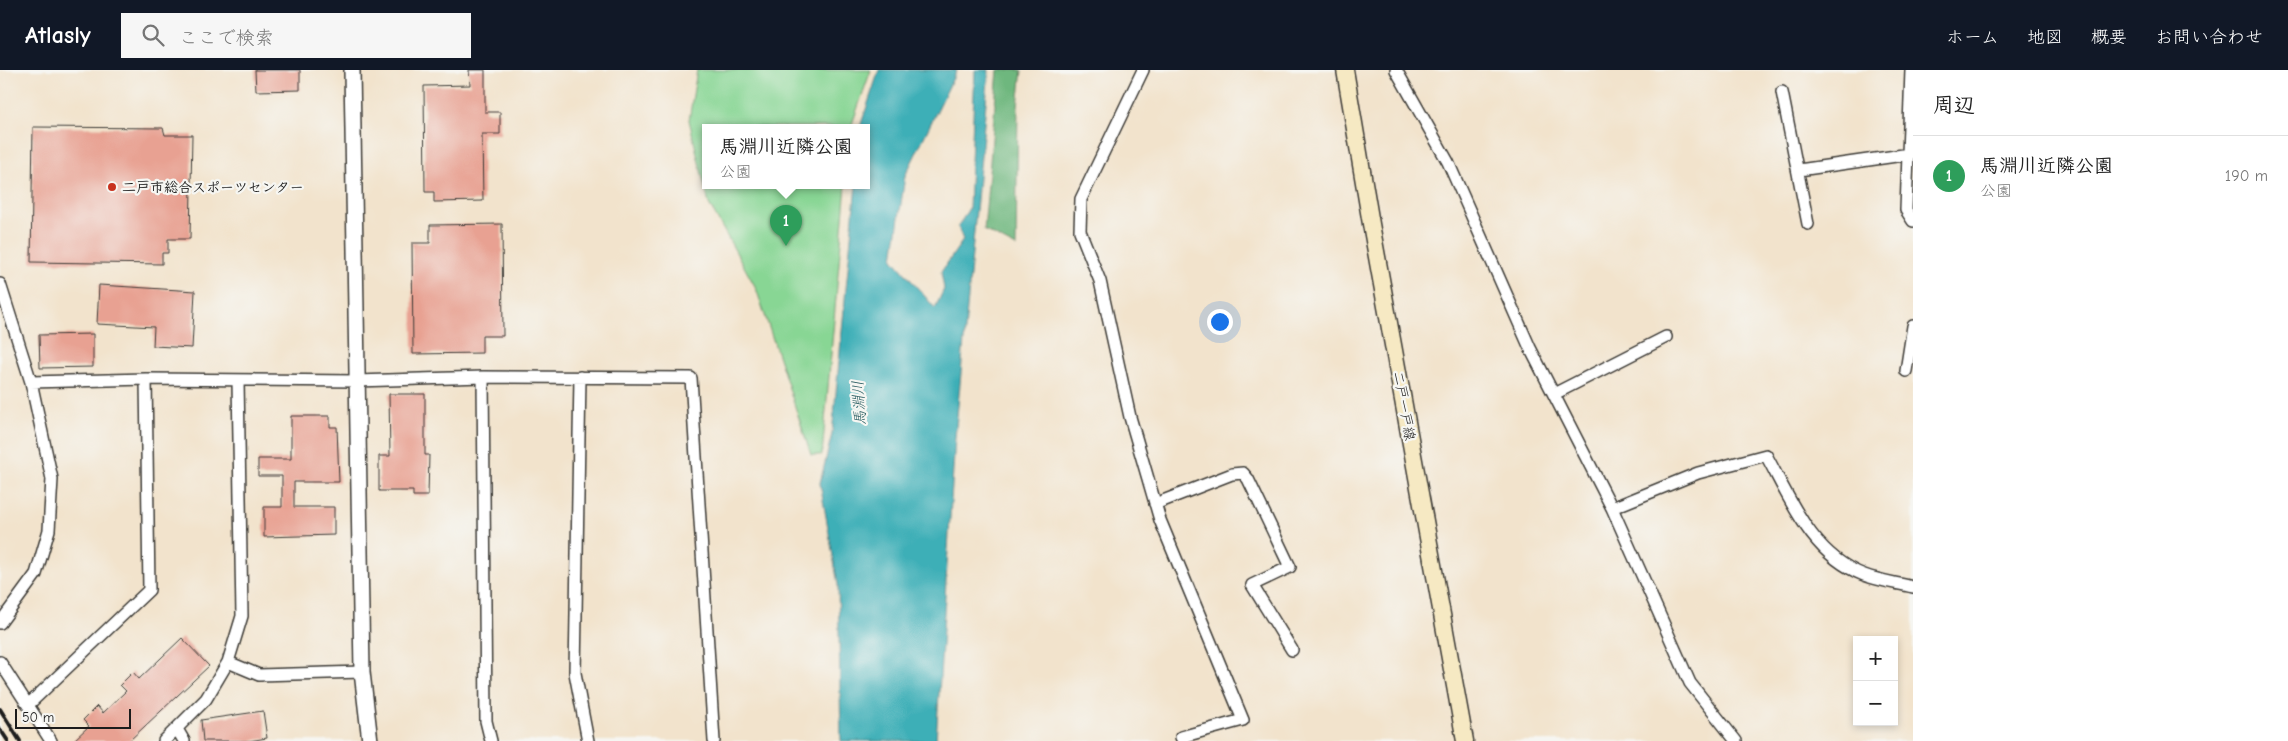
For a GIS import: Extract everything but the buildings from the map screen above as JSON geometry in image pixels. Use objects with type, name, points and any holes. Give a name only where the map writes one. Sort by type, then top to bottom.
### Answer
[{"type":"main road","name":"二戸一戸線","points":[[1345,70],[1371,224],[1465,741]]},
{"type":"street","points":[[352,70],[362,672],[370,741]]},
{"type":"street","points":[[1143,70],[1081,199],[1080,232],[1100,281],[1130,417],[1155,504],[1243,720],[1181,737],[1183,741]]},
{"type":"street","points":[[1396,70],[1448,162],[1530,348],[1612,508],[1690,683],[1736,741]]},
{"type":"street","points":[[1911,70],[1910,154],[1906,210],[1913,221]]},
{"type":"street","points":[[1782,92],[1799,170],[1808,224]]},
{"type":"street","points":[[1799,170],[1910,154]]},
{"type":"street","points":[[0,284],[31,382],[52,479],[49,530],[36,574],[0,623]]},
{"type":"street","points":[[1906,371],[1913,326]]},
{"type":"street","points":[[1554,394],[1666,337]]},
{"type":"street","points":[[483,377],[486,721],[491,741]]},
{"type":"street","points":[[31,382],[146,379],[357,381],[483,377],[691,378],[714,741]]},
{"type":"street","points":[[580,377],[575,673],[588,741]]},
{"type":"street","points":[[28,706],[148,590],[146,379]]},
{"type":"street","points":[[164,741],[206,699],[228,662],[242,616],[238,381]]},
{"type":"street","points":[[1612,508],[1698,473],[1766,456],[1808,532],[1832,555],[1864,574],[1913,587]]},
{"type":"street","points":[[1155,504],[1232,474],[1243,473],[1248,479],[1290,566],[1252,585],[1292,650]]},
{"type":"street","points":[[0,662],[51,741]]},
{"type":"street","points":[[228,662],[259,675],[362,672]]},
{"type":"street","points":[[177,730],[184,741]]},
{"type":"green space","points":[[697,70],[871,70],[852,124],[702,124],[702,175],[689,120]]},
{"type":"green space","points":[[998,70],[1022,70],[1018,106],[1016,247],[984,230]]},
{"type":"green space","points":[[705,189],[846,189],[822,455],[811,455],[756,288],[709,204]]},
{"type":"water","name":"馬淵川","points":[[879,70],[957,70],[905,176],[893,259],[935,308],[944,289],[941,272],[963,240],[958,227],[969,208],[975,70],[989,70],[955,438],[936,741],[841,741],[838,584],[820,483],[832,434],[856,189],[870,189],[870,124],[861,124]]},
{"type":"railway","points":[[0,709],[20,741]]},
{"type":"railway","points":[[0,729],[8,741]]},
{"type":"place","name":"二戸市総合スポーツセンター","points":[[112,187]]},
{"type":"place","name":"馬淵川近隣公園","points":[[786,246]]}]
